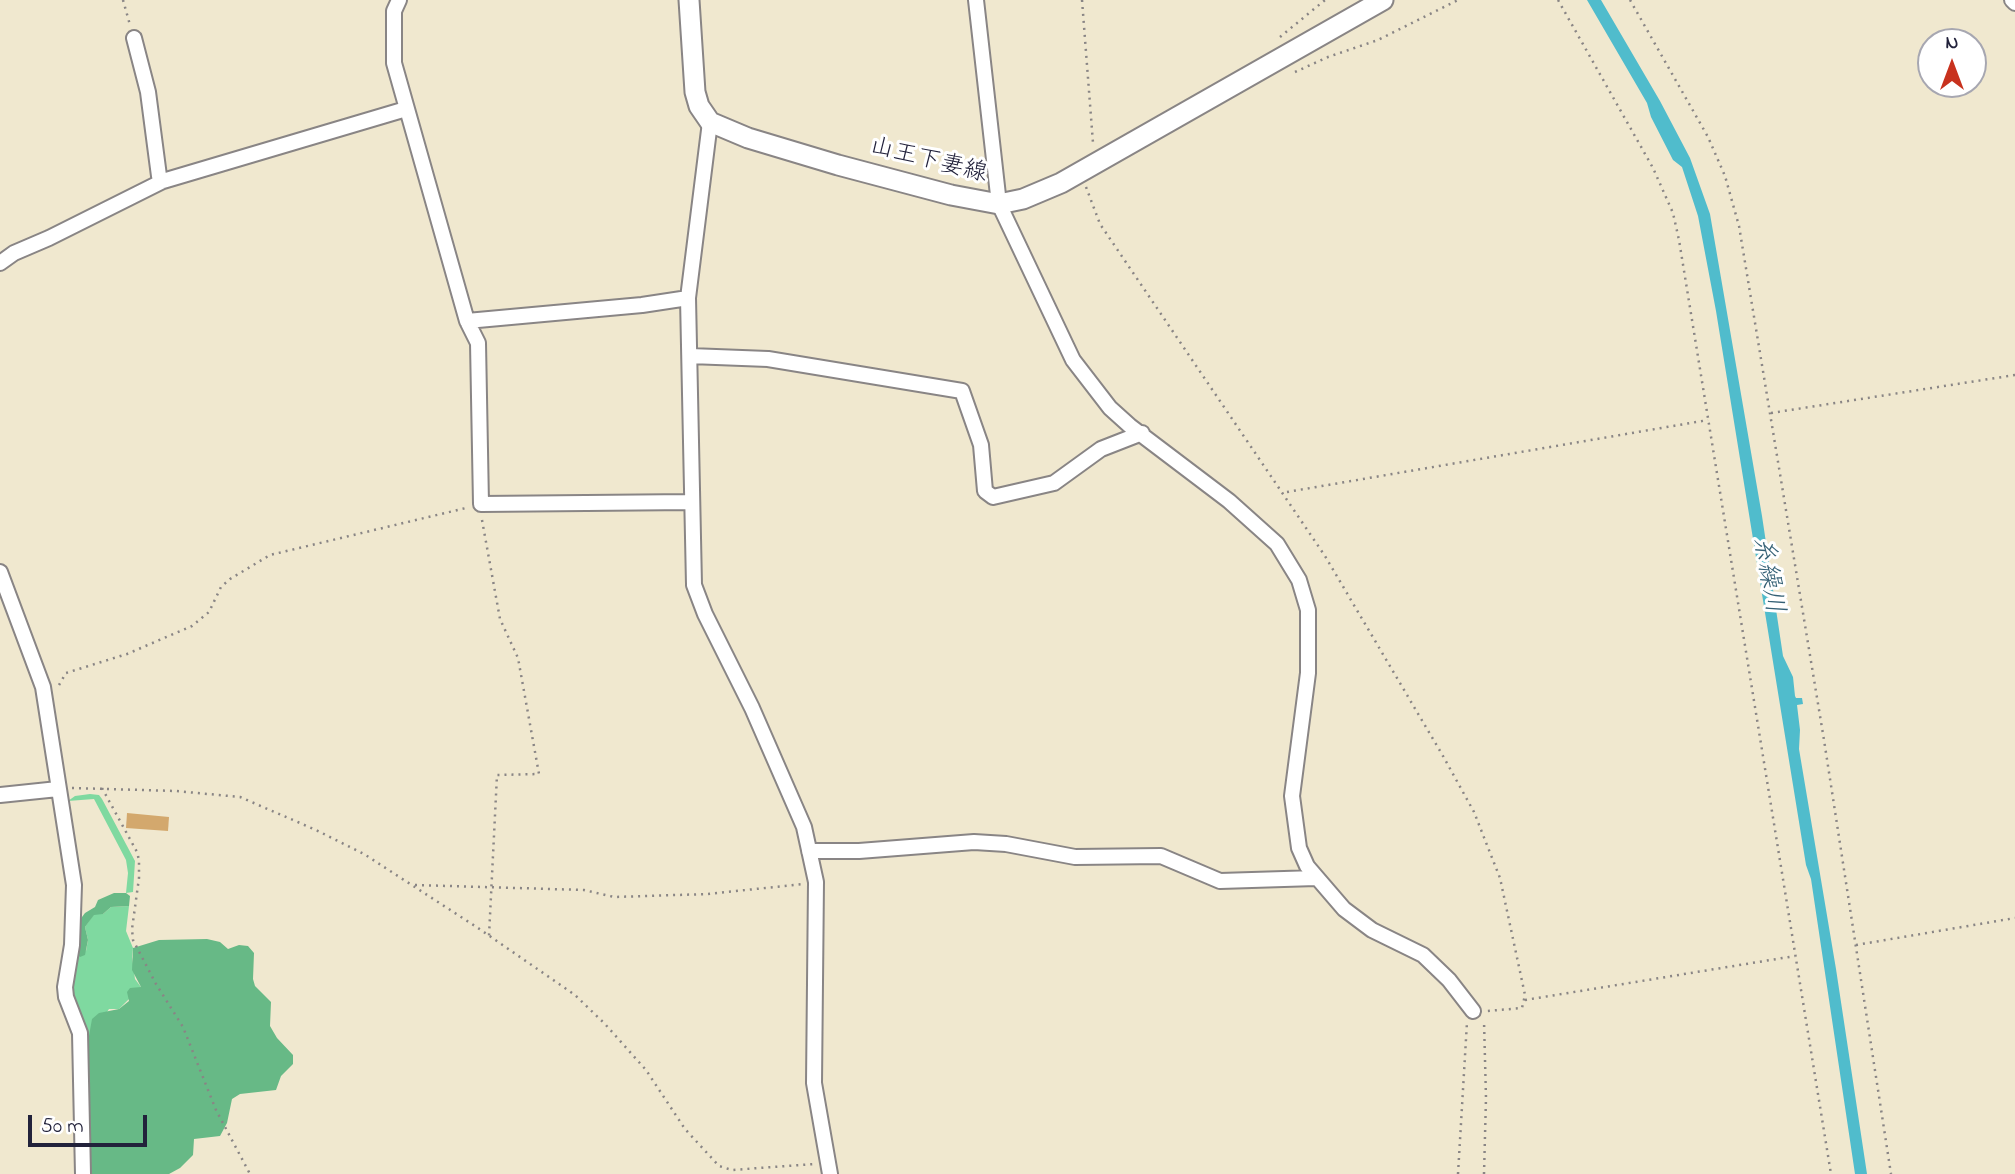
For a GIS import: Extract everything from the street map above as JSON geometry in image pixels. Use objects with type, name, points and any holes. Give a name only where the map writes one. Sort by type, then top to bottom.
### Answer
[{"type":"main road","points":[[689,0],[695,92],[699,106],[710,122]]},
{"type":"main road","name":"山王下妻線","points":[[710,122],[748,138],[838,165],[951,195],[999,204],[1042,192],[1090,167],[1383,0]]},
{"type":"street","points":[[399,0],[394,11],[394,63],[467,321],[478,343],[481,504],[691,502]]},
{"type":"street","points":[[976,0],[999,204],[1073,360],[1110,408],[1229,501],[1277,544],[1299,580],[1308,610],[1308,673],[1292,796],[1299,848],[1307,866],[1344,909],[1363,923],[1423,955],[1473,1011]]},
{"type":"street","points":[[134,38],[148,92],[159,176],[163,181]]},
{"type":"street","points":[[0,263],[15,253],[163,181],[406,109]]},
{"type":"street","points":[[710,122],[688,298],[694,585],[804,827],[816,882],[814,1083],[829,1169]]},
{"type":"street","points":[[467,321],[642,305],[688,298]]},
{"type":"street","points":[[690,356],[768,359],[962,391],[981,445],[985,491],[993,497],[1054,484],[1101,449],[1142,433]]},
{"type":"street","points":[[0,572],[43,687],[74,885],[72,944],[65,986],[66,997],[80,1033],[83,1174]]},
{"type":"street","points":[[0,796],[58,789]]},
{"type":"street","points":[[809,851],[859,851],[974,842],[1006,844],[1075,857],[1161,856],[1220,881],[1316,878]]},
{"type":"path","points":[[123,0],[134,38]]},
{"type":"path","points":[[1082,0],[1090,167],[1087,193],[1100,224],[1325,556],[1460,785],[1484,835],[1500,878],[1525,1000],[1522,1008],[1484,1011],[1484,1174]]},
{"type":"path","points":[[1289,75],[1328,57],[1378,40],[1458,0]]},
{"type":"path","points":[[1559,0],[1636,135],[1669,203],[1684,265],[1831,1174]]},
{"type":"path","points":[[1630,0],[1700,121],[1725,176],[1739,226],[1891,1174]]},
{"type":"path","points":[[1770,413],[2015,375]]},
{"type":"path","points":[[1287,492],[1709,420]]},
{"type":"path","points":[[58,695],[61,678],[66,673],[127,654],[192,626],[209,612],[221,587],[270,555],[481,504],[500,619],[518,658],[539,774],[497,775],[489,936]]},
{"type":"path","points":[[102,788],[139,860],[133,940],[183,1027],[216,1110],[250,1174]]},
{"type":"path","points":[[58,789],[176,791],[240,797],[316,830],[364,854],[575,996],[605,1024],[646,1070],[685,1129],[719,1166],[732,1170],[829,1169]]},
{"type":"path","points":[[412,885],[584,890],[614,897],[708,894],[816,882]]},
{"type":"path","points":[[1856,945],[2015,918]]},
{"type":"path","points":[[1525,1000],[1795,956]]},
{"type":"path","points":[[1458,1174],[1466,1028],[1473,1011]]},
{"type":"green space","points":[[99,795],[102,799],[135,861],[133,892],[126,893],[126,860],[94,799],[68,801],[75,796]]},
{"type":"green space","points":[[114,893],[126,893],[130,896],[129,906],[111,907],[103,914],[94,915],[85,927],[88,940],[85,955],[80,957],[76,953],[79,921],[95,907],[98,900]]},
{"type":"green space","points":[[129,906],[126,931],[133,948],[135,979],[141,987],[119,1009],[109,1009],[87,1042],[72,988],[76,953],[86,951],[88,940],[85,927],[94,914],[103,914],[111,907]]},
{"type":"green space","points":[[207,939],[220,942],[228,949],[239,945],[248,946],[254,953],[255,986],[271,1002],[270,1026],[293,1055],[293,1064],[281,1076],[276,1090],[240,1094],[232,1099],[227,1123],[220,1136],[194,1139],[193,1155],[180,1168],[169,1174],[79,1174],[74,1094],[85,1058],[92,1019],[99,1013],[119,1009],[129,1001],[127,992],[130,988],[141,987],[132,970],[133,948],[159,940]]},
{"type":"water","name":"糸繰川","points":[[1587,0],[1601,0],[1660,101],[1690,158],[1710,214],[1783,656],[1793,677],[1795,696],[1802,698],[1803,704],[1797,705],[1799,749],[1867,1174],[1855,1174],[1811,879],[1806,865],[1716,311],[1698,216],[1682,167],[1673,160],[1651,117],[1647,103]]},
{"type":"building","points":[[127,813],[169,817],[168,831],[126,828]]}]
